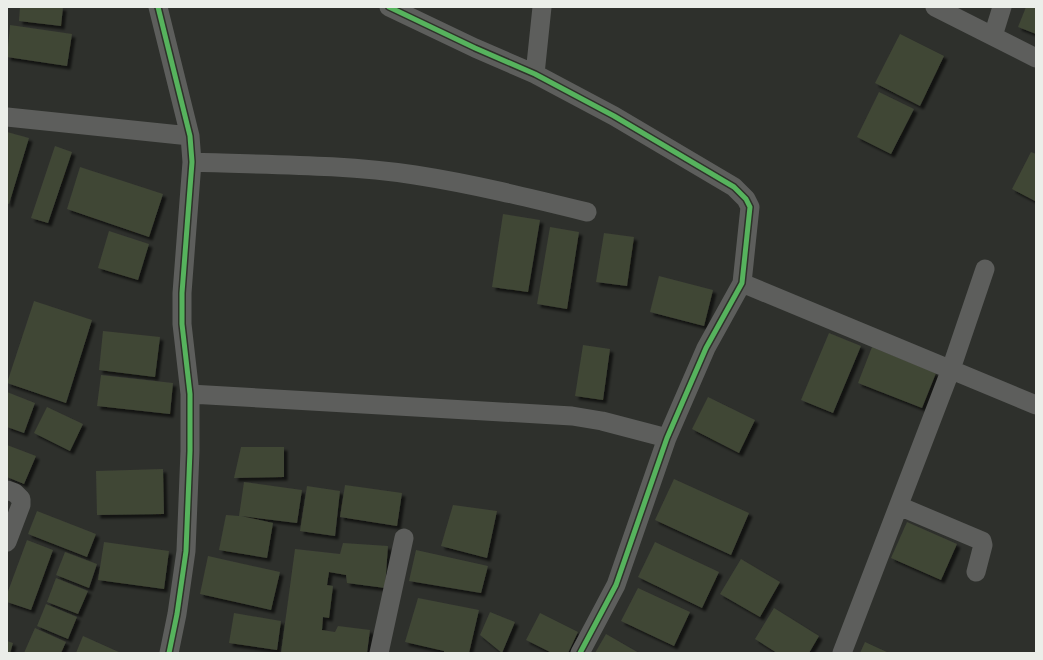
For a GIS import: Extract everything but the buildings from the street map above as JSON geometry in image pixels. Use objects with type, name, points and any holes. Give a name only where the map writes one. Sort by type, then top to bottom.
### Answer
[{"type":"street","points":[[158,7],[190,136],[192,162],[182,294],[182,324],[190,394],[190,451],[186,551],[177,614],[169,653]]},
{"type":"street","points":[[389,7],[475,48],[535,74],[614,116],[734,187],[746,198],[750,207],[742,283],[715,330],[667,438],[616,585],[580,653]]},
{"type":"street","points":[[535,74],[542,7]]},
{"type":"street","points":[[935,7],[1036,58]]},
{"type":"street","points":[[993,36],[1002,7]]},
{"type":"street","points":[[7,117],[190,136]]},
{"type":"street","points":[[192,162],[365,170],[415,175],[501,190],[587,212]]},
{"type":"street","points":[[842,653],[951,369],[985,269]]},
{"type":"street","points":[[742,283],[1036,405]]},
{"type":"street","points":[[190,394],[572,416],[602,421],[667,438]]},
{"type":"street","points":[[7,490],[15,493],[21,499],[21,505],[7,542]]},
{"type":"street","points":[[898,506],[982,542],[983,545],[976,572]]},
{"type":"street","points":[[380,653],[404,538]]},
{"type":"cycle path","points":[[158,7],[190,136],[192,162],[182,293],[182,324],[190,394],[190,451],[186,551],[177,614],[169,653]]},
{"type":"cycle path","points":[[389,7],[475,48],[535,74],[614,116],[734,187],[746,199],[750,207],[742,283],[706,348],[667,438],[616,585],[580,653]]}]
